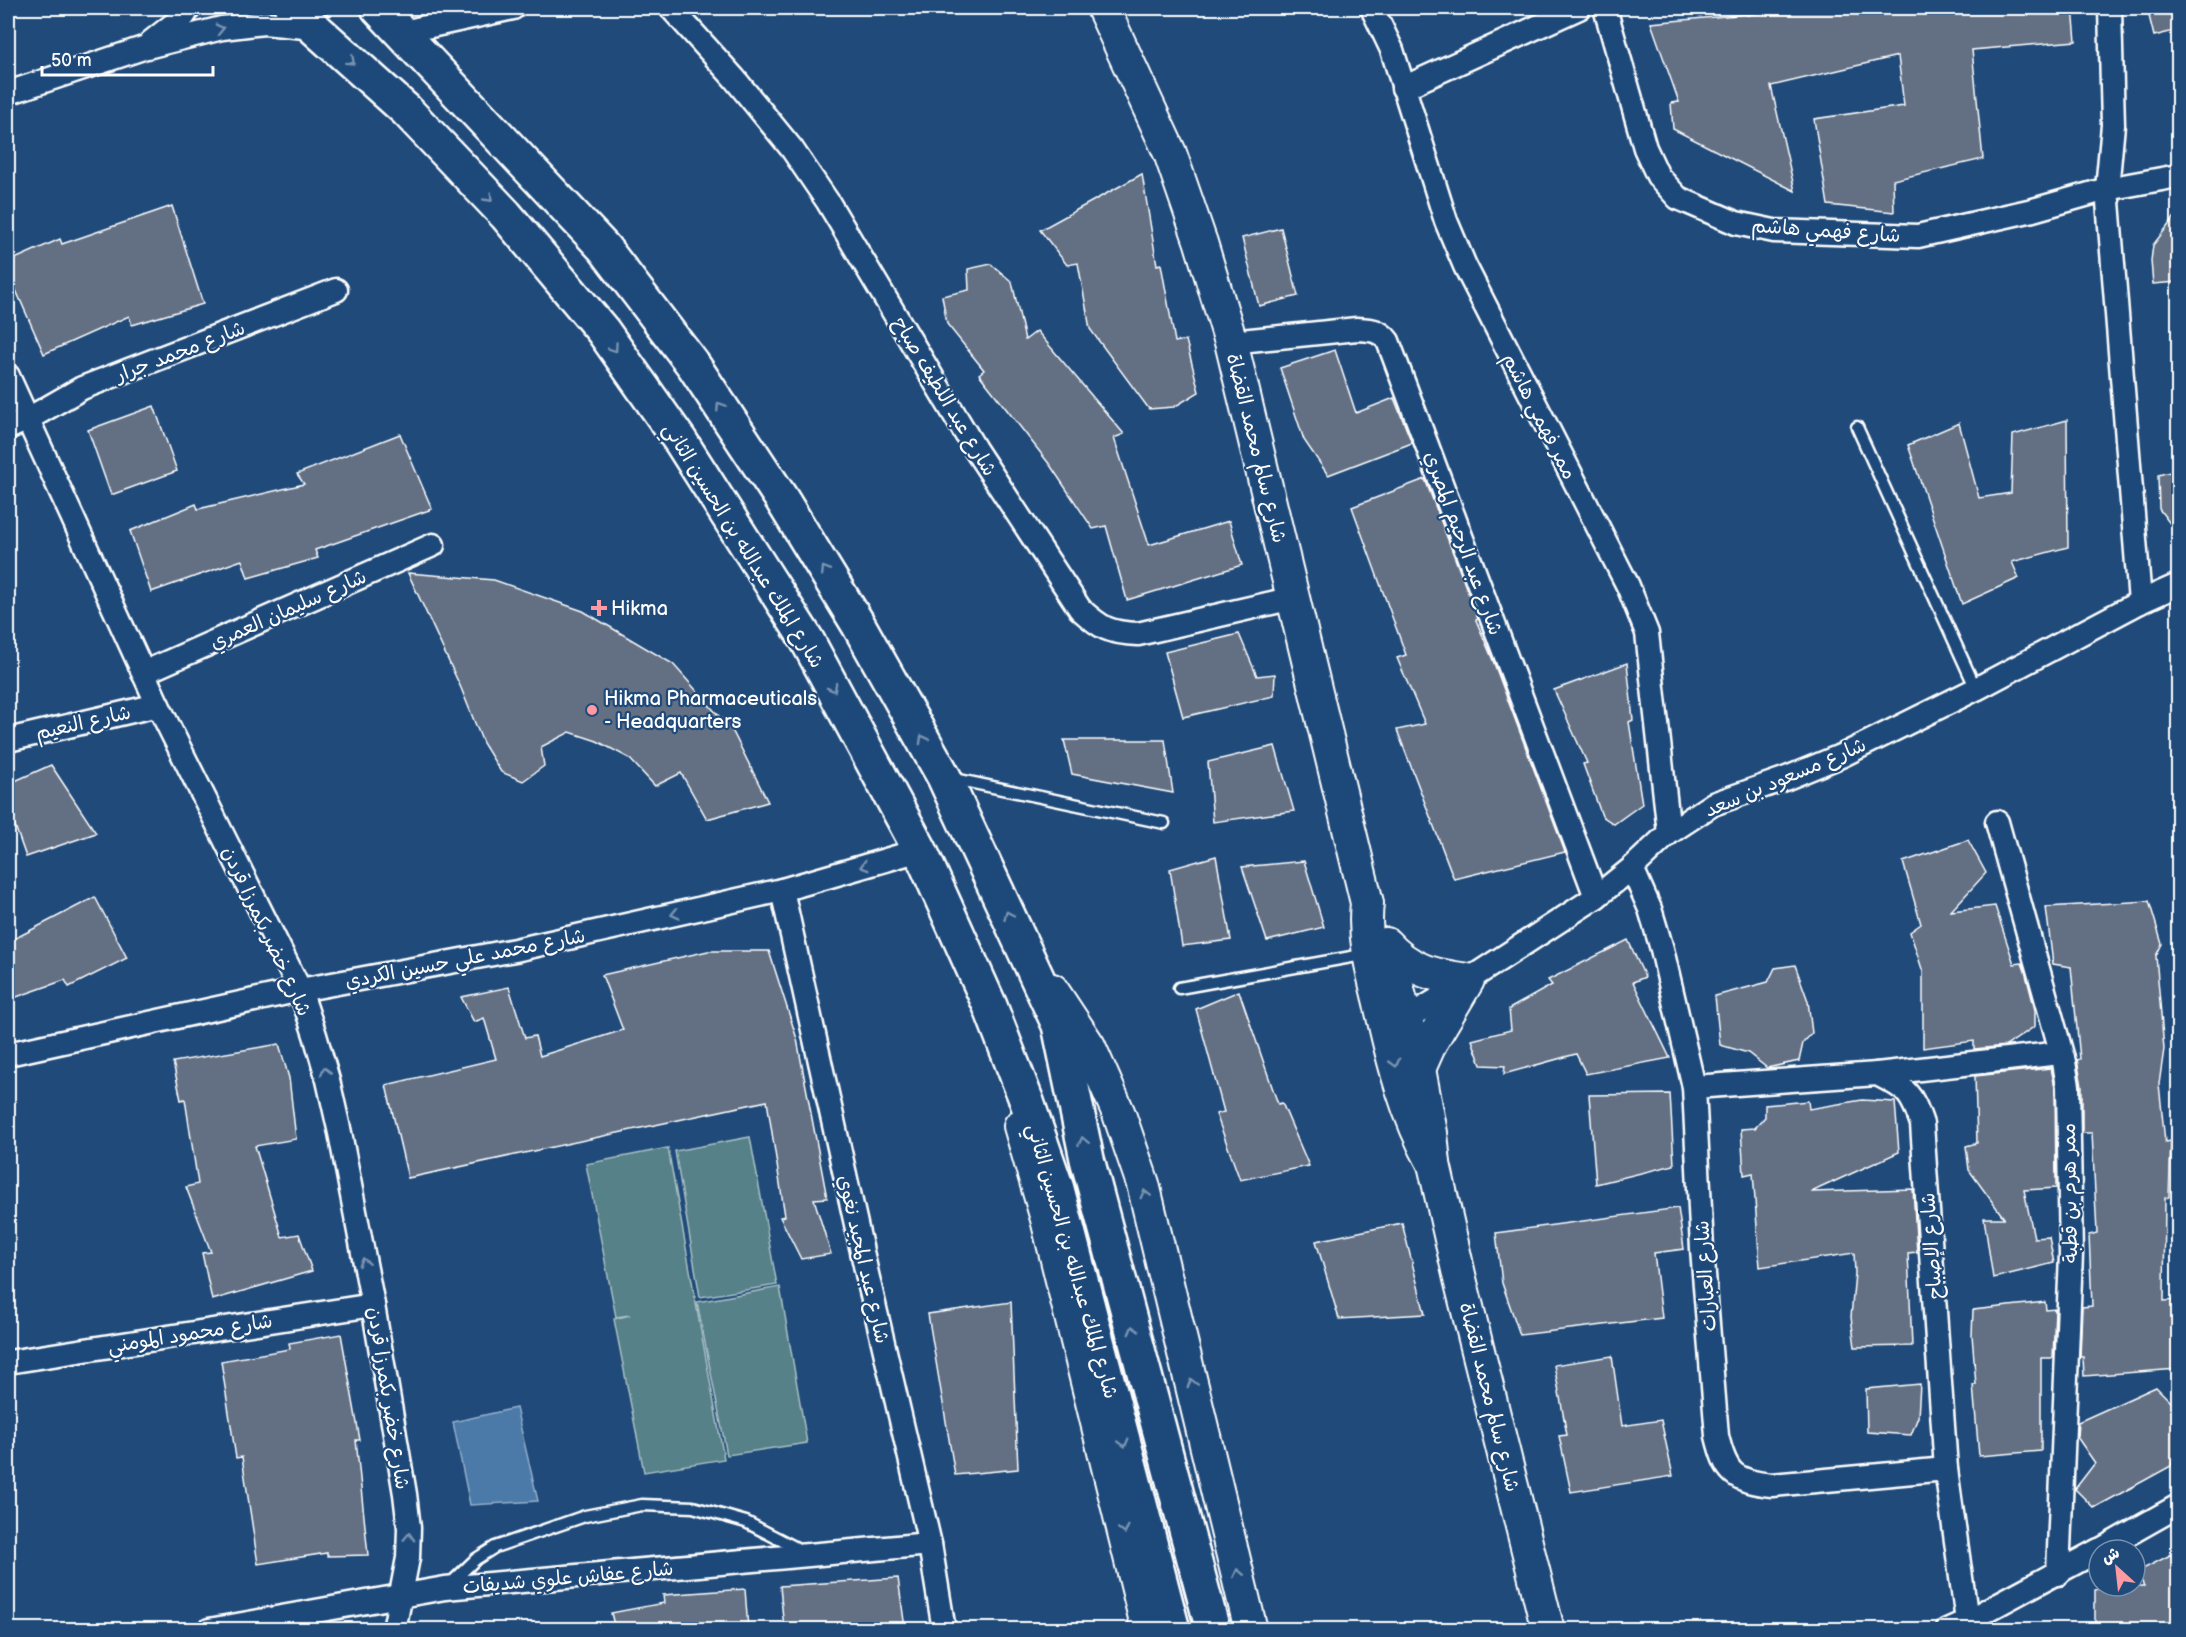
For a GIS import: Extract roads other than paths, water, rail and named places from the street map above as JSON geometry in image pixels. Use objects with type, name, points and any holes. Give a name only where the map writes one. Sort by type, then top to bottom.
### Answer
[{"type":"highway","name":"شارع الملك عبدالله بن الحسين الثاني","points":[[378,8],[604,248],[694,366],[781,498],[858,624],[944,777],[1059,1025],[1086,1159],[1213,1629]]},
{"type":"highway","name":"شارع الملك عبدالله بن الحسين الثاني","points":[[304,18],[406,110],[437,142],[506,215],[603,332],[681,442],[807,640],[920,850],[990,1006],[1057,1189],[1173,1629]]},
{"type":"street","points":[[143,48],[184,16],[189,8]]},
{"type":"street","points":[[403,32],[513,8]]},
{"type":"street","name":"شارع عبد اللطيف صباح","points":[[671,8],[734,78],[792,149],[828,202],[975,449],[1080,609],[1097,625],[1117,633],[1138,634],[1293,598]]},
{"type":"street","name":"شارع سالم محمد القضاة","points":[[1102,8],[1170,153],[1232,342],[1367,903],[1377,920],[1377,949],[1396,1022],[1411,1114],[1434,1164]]},
{"type":"street","name":"ممر فهمي هاشم","points":[[1372,8],[1392,50],[1446,221],[1465,266],[1628,586],[1647,633],[1669,833]]},
{"type":"street","points":[[1403,88],[1579,8]]},
{"type":"street","name":"شارع فهمي هاشم","points":[[1605,8],[1645,148],[1658,176],[1678,198],[1736,223],[1774,231],[1918,236],[2032,210],[2107,189],[2178,176]]},
{"type":"street","points":[[2110,8],[2113,125],[2107,189],[2140,602]]},
{"type":"street","points":[[8,93],[143,48],[247,24],[304,18]]},
{"type":"street","name":"شارع محمد جرار","points":[[18,423],[82,388],[336,290]]},
{"type":"street","name":"شارع عبد الرحيم المصري","points":[[1232,342],[1357,329],[1382,333],[1388,341],[1596,897]]},
{"type":"street","name":"شارع خضر بكمرزا قردن","points":[[8,376],[18,423],[300,990],[328,1080],[373,1305],[409,1528],[408,1558],[394,1629]]},
{"type":"street","name":"شارع سليمان العمري","points":[[143,674],[434,545]]},
{"type":"street","name":"شارع مسعود بن سعد","points":[[1396,1022],[1468,980],[1596,897],[1632,868],[1669,833],[1713,804],[1843,755],[1976,689],[2140,602],[2178,585]]},
{"type":"street","name":"شارع النعيم","points":[[8,740],[158,705]]},
{"type":"street","name":"ممر هرم بن قطبة","points":[[1997,822],[2068,1086],[2071,1254],[2058,1574]]},
{"type":"street","name":"شارع محمد علي حسين الكردي","points":[[8,1054],[300,990],[515,951],[782,890],[920,850]]},
{"type":"street","name":"شارع العبارات","points":[[1632,868],[1650,909],[1662,949],[1694,1087],[1704,1272],[1717,1436],[1723,1461],[1736,1475],[1751,1483],[1772,1485],[1946,1469]]},
{"type":"street","name":"شارع عبد المجيد نغوي","points":[[782,890],[867,1274],[930,1544],[944,1629]]},
{"type":"street","points":[[1377,949],[1423,972],[1468,980],[1431,1042],[1419,1069]]},
{"type":"street","points":[[1029,959],[1065,1008],[1089,1047],[1119,1114],[1143,1184],[1251,1629]]},
{"type":"street","points":[[990,1006],[1006,1076],[1047,1219],[1148,1629]]},
{"type":"street","name":"شارع سالم محمد القضاة","points":[[1396,1022],[1419,1069],[1431,1133],[1434,1164],[1548,1629]]},
{"type":"street","points":[[1877,1074],[2060,1053]]},
{"type":"street","name":"شارع الإصباح","points":[[1694,1087],[1877,1074],[1903,1086],[1916,1105],[1922,1124],[1957,1625]]},
{"type":"street","name":"شارع محمود المومني","points":[[8,1362],[373,1305]]},
{"type":"street","points":[[2121,1538],[2178,1506]]},
{"type":"street","name":"شارع عفاش علوي شديفات","points":[[209,1629],[445,1588],[930,1544]]},
{"type":"street","points":[[1957,1625],[2087,1557]]},
{"type":"lane","points":[[1857,427],[1976,689]]},
{"type":"lane","points":[[944,777],[1164,823]]},
{"type":"lane","points":[[1179,987],[1377,949]]},
{"type":"lane","points":[[445,1588],[476,1559],[495,1546],[585,1516],[642,1505],[693,1508],[746,1522],[810,1555]]},
{"type":"water","points":[[516,1408],[538,1501],[470,1505],[453,1422]]},
{"type":"place","name":"Hikma","points":[[599,608]]},
{"type":"place","name":"Hikma Pharmaceuticals - Headquarters","points":[[592,710]]}]
